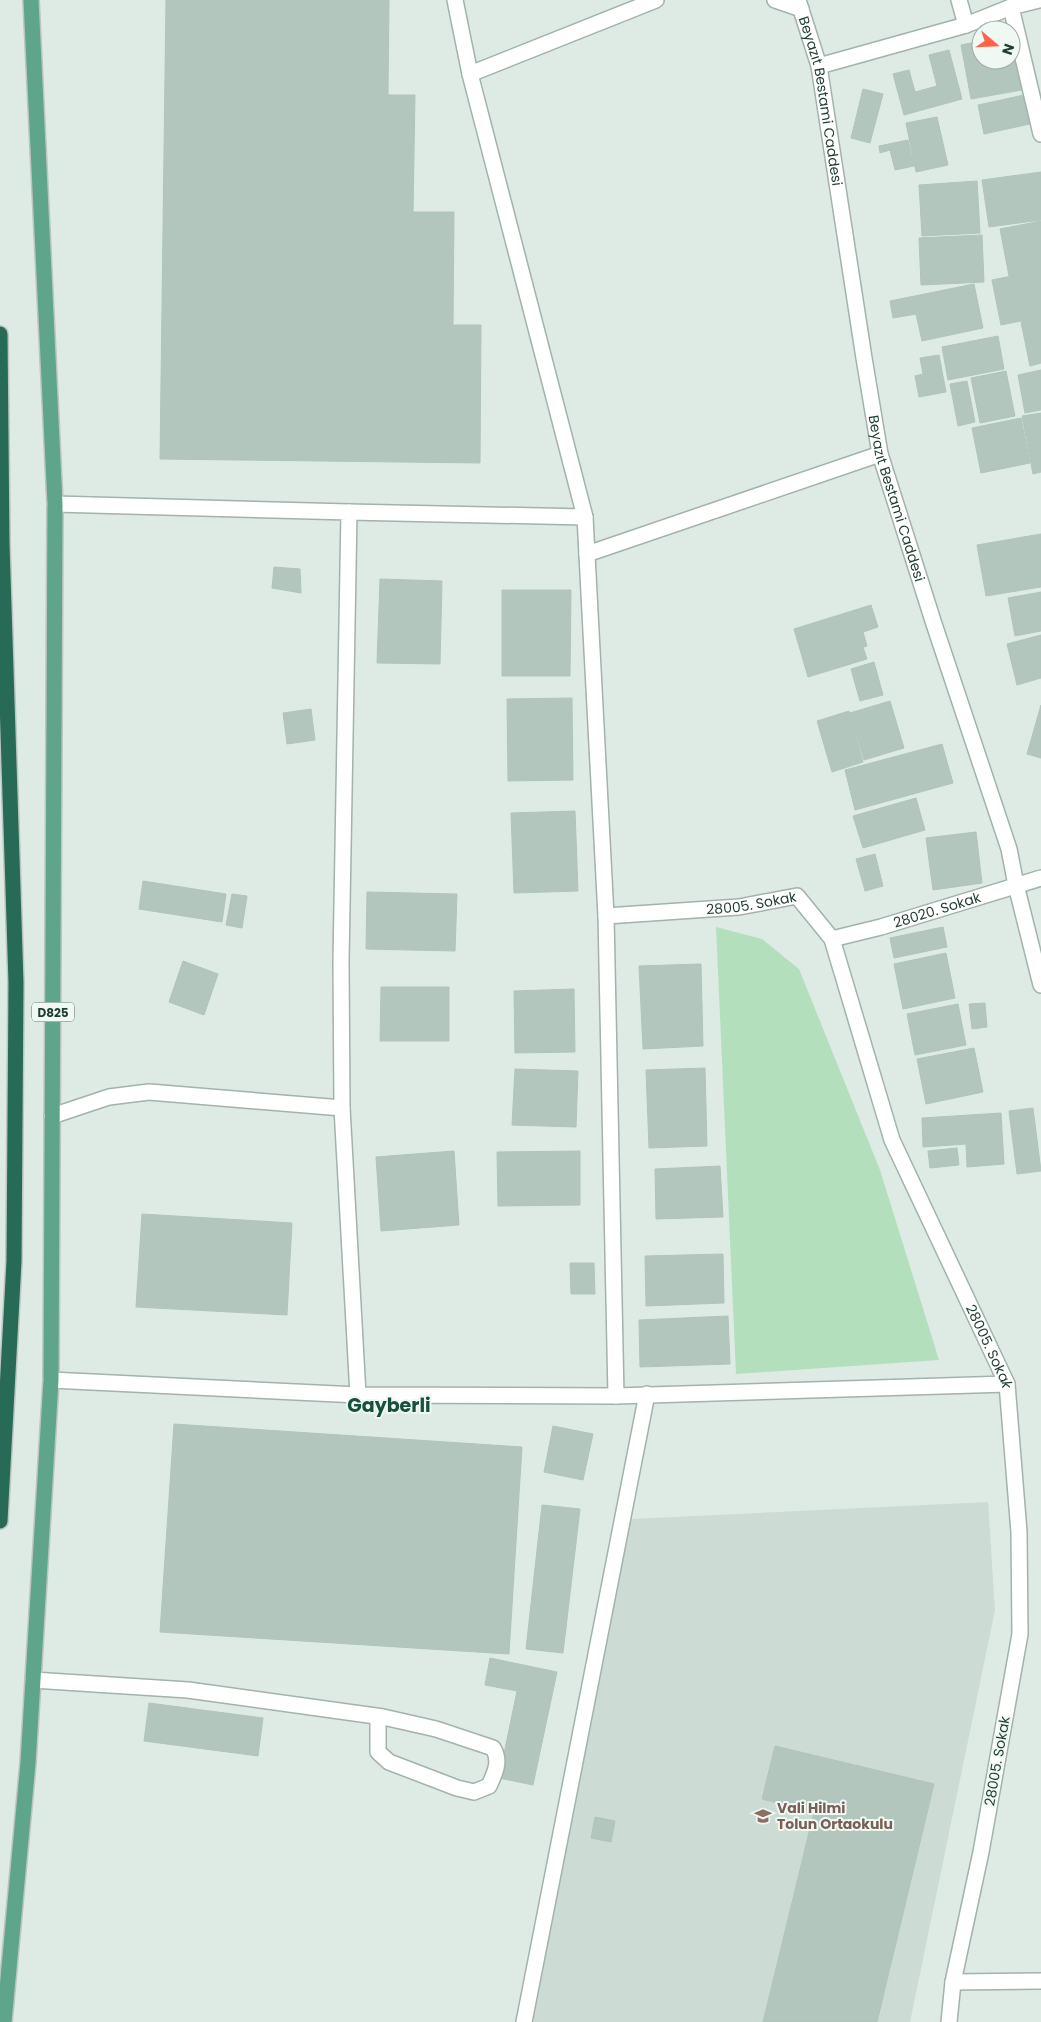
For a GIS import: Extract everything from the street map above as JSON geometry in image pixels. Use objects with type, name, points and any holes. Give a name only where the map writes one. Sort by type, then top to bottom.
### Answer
[{"type":"highway","points":[[0,334],[2,544],[16,983],[14,1261],[0,1521]]},
{"type":"main road","name":"D825","points":[[4,2022],[28,1763],[51,1380],[55,504],[31,0]]},
{"type":"street","points":[[455,0],[470,74],[585,517],[606,916],[616,1396]]},
{"type":"street","points":[[470,74],[656,0]]},
{"type":"street","points":[[775,0],[799,4]]},
{"type":"street","points":[[959,0],[966,25]]},
{"type":"street","points":[[819,66],[966,25],[1011,7],[1039,0]]},
{"type":"street","name":"Beyazıt Bestami Caddesi","points":[[799,4],[819,66],[880,454],[1009,849],[1041,985]]},
{"type":"street","points":[[1011,7],[1041,134]]},
{"type":"street","points":[[587,554],[880,454]]},
{"type":"street","points":[[55,504],[585,517]]},
{"type":"street","points":[[349,512],[341,961],[342,1108],[358,1395]]},
{"type":"street","name":"28020. Sokak","points":[[832,939],[880,927],[1016,884],[1041,878]]},
{"type":"street","name":"28005. Sokak","points":[[606,916],[739,907],[798,896],[832,939],[892,1140],[1007,1384],[1019,1532],[1020,1634],[981,1852],[953,1982],[949,2022]]},
{"type":"street","points":[[52,1116],[109,1097],[149,1092],[342,1108]]},
{"type":"street","points":[[51,1380],[358,1395],[616,1396],[1007,1384]]},
{"type":"street","points":[[524,2022],[647,1394]]},
{"type":"street","points":[[33,1680],[188,1690],[383,1717],[436,1729],[493,1748],[498,1755],[496,1770],[489,1786],[474,1792],[457,1788],[389,1762],[378,1752],[378,1719]]},
{"type":"street","points":[[953,1982],[1041,1981]]},
{"type":"shaded area","name":"Vali Hilmi Tolun Ortaokulu","points":[[988,1502],[995,1610],[910,2022],[533,2022],[631,1519]]},
{"type":"green space","points":[[716,927],[762,939],[799,969],[880,1170],[939,1360],[736,1374]]},
{"type":"building","points":[[166,0],[389,0],[388,95],[415,95],[413,212],[454,212],[453,325],[481,325],[480,463],[160,459]]},
{"type":"building","points":[[971,43],[971,70],[1019,70],[1022,90],[971,99],[961,45]]},
{"type":"building","points":[[949,50],[962,99],[904,115],[893,74],[909,70],[915,92],[937,86],[929,55]]},
{"type":"building","points":[[863,89],[883,94],[870,143],[851,138]]},
{"type":"building","points":[[1024,95],[1030,124],[984,134],[978,105]]},
{"type":"building","points":[[937,117],[948,165],[916,172],[906,123]]},
{"type":"building","points":[[908,140],[914,166],[895,170],[890,150],[880,153],[879,146]]},
{"type":"building","points":[[1041,172],[1041,220],[989,227],[982,180]]},
{"type":"building","points":[[977,181],[980,233],[922,236],[919,185]]},
{"type":"building","points":[[1041,221],[1041,270],[1009,276],[1000,229]]},
{"type":"building","points":[[982,235],[984,282],[921,285],[919,238]]},
{"type":"building","points":[[1041,270],[1041,317],[1001,325],[992,280]]},
{"type":"building","points":[[974,284],[983,328],[922,341],[916,314],[893,318],[890,301]]},
{"type":"building","points":[[1041,317],[1041,363],[1030,366],[1021,322]]},
{"type":"building","points":[[998,336],[1004,369],[948,380],[942,347]]},
{"type":"building","points":[[939,355],[946,392],[919,397],[915,376],[923,374],[920,358]]},
{"type":"building","points":[[1041,370],[1041,410],[1025,413],[1018,375]]},
{"type":"building","points":[[1006,371],[1015,416],[980,423],[971,378]]},
{"type":"building","points":[[967,381],[975,422],[958,426],[950,384]]},
{"type":"building","points":[[1041,413],[1041,472],[1033,474],[1022,416]]},
{"type":"building","points":[[1021,418],[1030,463],[981,473],[972,428]]},
{"type":"building","points":[[1041,534],[1041,587],[986,596],[977,545]]},
{"type":"building","points":[[274,567],[300,569],[301,593],[272,588]]},
{"type":"building","points":[[380,579],[442,581],[440,664],[377,663]]},
{"type":"building","points":[[502,590],[571,590],[570,676],[502,676]]},
{"type":"building","points":[[1041,592],[1041,631],[1015,636],[1008,598]]},
{"type":"building","points":[[871,605],[878,627],[863,632],[867,646],[863,647],[867,659],[808,677],[794,629]]},
{"type":"building","points":[[1041,635],[1041,678],[1017,685],[1007,644]]},
{"type":"building","points":[[874,662],[883,695],[860,701],[851,669]]},
{"type":"building","points":[[572,698],[573,780],[508,781],[507,699]]},
{"type":"building","points":[[890,701],[904,748],[864,760],[850,713]]},
{"type":"building","points":[[1041,705],[1041,758],[1027,754]]},
{"type":"building","points":[[311,709],[315,740],[287,744],[283,713]]},
{"type":"building","points":[[849,711],[863,762],[832,772],[817,721]]},
{"type":"building","points":[[942,744],[953,783],[855,810],[845,770]]},
{"type":"building","points":[[916,798],[925,830],[863,848],[853,816]]},
{"type":"building","points":[[575,811],[578,891],[514,893],[511,813]]},
{"type":"building","points":[[976,832],[982,883],[933,890],[926,838]]},
{"type":"building","points":[[875,854],[883,886],[865,891],[856,859]]},
{"type":"building","points":[[143,881],[226,894],[222,922],[139,909]]},
{"type":"building","points":[[367,892],[457,894],[455,951],[366,949]]},
{"type":"building","points":[[232,894],[247,896],[242,928],[226,925]]},
{"type":"building","points":[[943,927],[947,947],[894,958],[890,938]]},
{"type":"building","points":[[946,953],[955,998],[903,1009],[894,964]]},
{"type":"building","points":[[183,961],[218,974],[204,1015],[169,1002]]},
{"type":"building","points":[[701,964],[703,1046],[643,1049],[639,966]]},
{"type":"building","points":[[381,987],[449,987],[449,1041],[380,1041]]},
{"type":"building","points":[[574,989],[575,1052],[515,1053],[514,991]]},
{"type":"building","points":[[985,1003],[987,1027],[972,1029],[969,1004]]},
{"type":"building","points":[[958,1004],[966,1045],[915,1055],[907,1014]]},
{"type":"building","points":[[974,1048],[983,1092],[926,1104],[917,1059]]},
{"type":"building","points":[[705,1068],[707,1146],[649,1148],[646,1070]]},
{"type":"building","points":[[515,1069],[578,1071],[576,1127],[512,1125]]},
{"type":"building","points":[[1033,1108],[1041,1171],[1017,1174],[1009,1111]]},
{"type":"building","points":[[1001,1113],[1004,1164],[967,1167],[966,1144],[923,1147],[922,1118]]},
{"type":"building","points":[[957,1148],[959,1165],[930,1168],[928,1151]]},
{"type":"building","points":[[454,1151],[459,1225],[381,1231],[376,1157]]},
{"type":"building","points":[[580,1151],[580,1205],[498,1206],[497,1152]]},
{"type":"building","points":[[720,1166],[723,1217],[656,1219],[655,1169]]},
{"type":"building","points":[[142,1214],[292,1223],[287,1315],[136,1307]]},
{"type":"building","points":[[723,1254],[724,1303],[646,1306],[645,1256]]},
{"type":"building","points":[[570,1263],[594,1263],[595,1294],[571,1294]]},
{"type":"building","points":[[728,1316],[730,1364],[640,1367],[639,1320]]},
{"type":"building","points":[[174,1424],[522,1447],[509,1654],[160,1632]]},
{"type":"building","points":[[553,1426],[593,1434],[583,1480],[544,1472]]},
{"type":"building","points":[[542,1505],[580,1509],[563,1653],[526,1649]]},
{"type":"building","points":[[490,1658],[557,1672],[533,1785],[499,1778],[517,1691],[485,1685]]},
{"type":"building","points":[[149,1703],[263,1718],[258,1756],[144,1741]]},
{"type":"building","points":[[775,1746],[934,1784],[877,2022],[763,2022],[814,1812],[762,1799]]},
{"type":"building","points":[[595,1817],[615,1821],[611,1842],[591,1838]]},
{"type":"place","name":"Vali Hilmi Tolun Ortaokulu","points":[[763,1816]]},
{"type":"district","name":"Gayberli","points":[[389,1405]]}]
